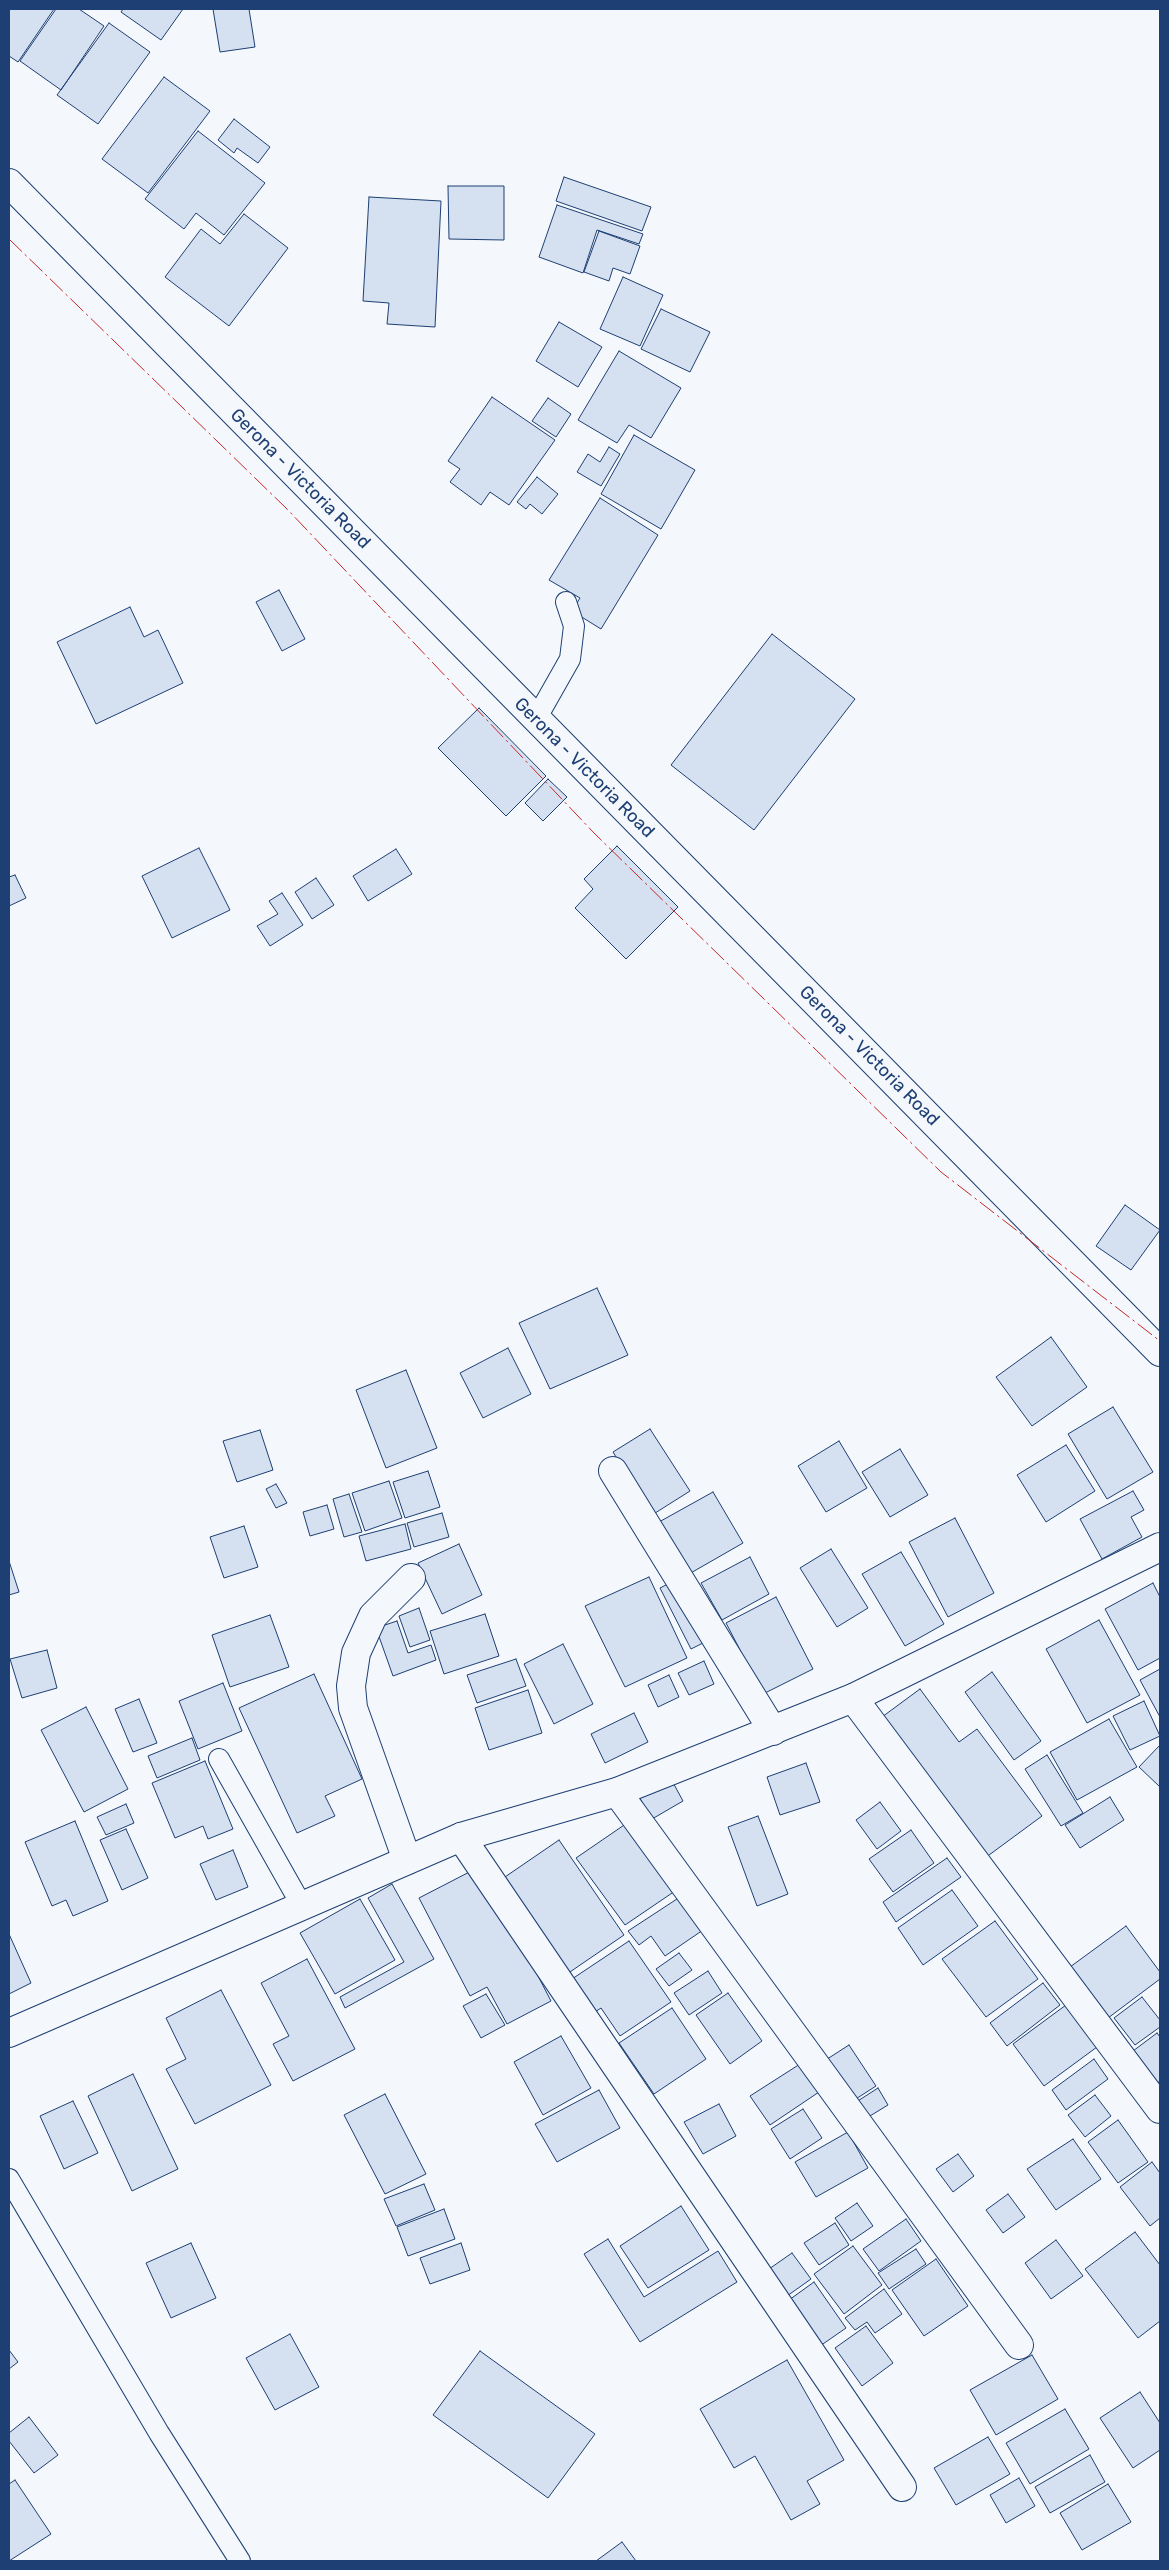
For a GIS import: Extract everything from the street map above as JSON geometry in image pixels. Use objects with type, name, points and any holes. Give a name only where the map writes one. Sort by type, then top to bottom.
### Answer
[{"type":"street","name":"Gerona - Victoria Road","points":[[9,183],[1160,1352]]},
{"type":"street","points":[[613,1470],[773,1731]]},
{"type":"street","points":[[9,2033],[461,1836],[617,1792],[853,1698],[1160,1546]]},
{"type":"street","points":[[407,1860],[353,1708],[351,1686],[356,1654],[373,1616],[411,1578]]},
{"type":"street","points":[[853,1698],[1160,2109]]},
{"type":"street","points":[[617,1792],[1020,2345]]},
{"type":"street","points":[[461,1836],[902,2487]]},
{"type":"lane","points":[[536,718],[570,659],[574,626],[566,602]]},
{"type":"lane","points":[[219,1759],[302,1906]]},
{"type":"lane","points":[[9,2179],[159,2433],[240,2561]]},
{"type":"building","points":[[9,9],[54,9],[18,62],[9,56]]},
{"type":"building","points":[[56,9],[79,9],[104,26],[61,90],[20,61]]},
{"type":"building","points":[[123,9],[183,9],[161,40],[121,12]]},
{"type":"building","points":[[213,9],[249,9],[255,47],[220,52]]},
{"type":"building","points":[[109,23],[150,52],[98,124],[57,95]]},
{"type":"building","points":[[164,77],[210,111],[148,193],[102,159]]},
{"type":"building","points":[[234,119],[270,147],[258,163],[237,148],[234,153],[218,140]]},
{"type":"building","points":[[198,131],[265,183],[224,235],[196,213],[184,229],[145,199]]},
{"type":"building","points":[[564,177],[651,207],[642,231],[556,201]]},
{"type":"building","points":[[448,186],[504,186],[504,240],[449,239]]},
{"type":"building","points":[[369,197],[441,201],[435,327],[387,324],[389,303],[363,301]]},
{"type":"building","points":[[557,205],[643,234],[639,244],[597,230],[583,273],[539,257]]},
{"type":"building","points":[[244,214],[288,248],[229,326],[165,277],[201,229],[220,244]]},
{"type":"building","points":[[599,231],[640,246],[630,274],[613,268],[609,281],[584,272]]},
{"type":"building","points":[[623,277],[663,295],[640,346],[600,329]]},
{"type":"building","points":[[661,309],[710,332],[690,372],[641,349]]},
{"type":"building","points":[[559,322],[602,347],[578,387],[536,361]]},
{"type":"building","points":[[619,351],[681,388],[651,438],[629,425],[617,443],[578,420]]},
{"type":"building","points":[[492,397],[555,440],[509,505],[490,492],[481,505],[450,482],[460,469],[448,461]]},
{"type":"building","points":[[548,398],[571,414],[556,437],[532,421]]},
{"type":"building","points":[[634,435],[695,470],[661,529],[601,494]]},
{"type":"building","points":[[609,447],[620,454],[601,486],[577,472],[588,454],[600,462]]},
{"type":"building","points":[[537,477],[558,494],[542,514],[530,504],[526,509],[517,502]]},
{"type":"building","points":[[600,498],[658,535],[601,629],[572,611],[580,598],[549,580]]},
{"type":"building","points":[[279,590],[305,639],[282,651],[256,602]]},
{"type":"building","points":[[130,607],[144,637],[158,630],[183,683],[96,724],[57,642]]},
{"type":"building","points":[[772,634],[855,699],[754,830],[671,765]]},
{"type":"building","points":[[479,708],[546,776],[506,816],[438,748]]},
{"type":"building","points":[[548,779],[567,797],[543,821],[525,803]]},
{"type":"building","points":[[617,846],[678,907],[626,959],[575,908],[593,889],[584,879]]},
{"type":"building","points":[[199,848],[230,910],[172,938],[142,876]]},
{"type":"building","points":[[396,849],[412,874],[368,901],[353,876]]},
{"type":"building","points":[[15,875],[26,898],[9,906],[9,877]]},
{"type":"building","points":[[316,878],[334,905],[312,919],[295,892]]},
{"type":"building","points":[[282,893],[303,925],[270,946],[257,926],[278,914],[269,901]]},
{"type":"building","points":[[1125,1205],[1160,1230],[1131,1270],[1096,1246]]},
{"type":"building","points":[[597,1288],[628,1355],[550,1389],[519,1323]]},
{"type":"building","points":[[1051,1337],[1087,1387],[1032,1426],[996,1377]]},
{"type":"building","points":[[508,1348],[531,1394],[483,1418],[460,1373]]},
{"type":"building","points":[[406,1370],[437,1448],[386,1468],[356,1390]]},
{"type":"building","points":[[1113,1407],[1153,1472],[1107,1499],[1068,1434]]},
{"type":"building","points":[[650,1429],[690,1491],[652,1515],[613,1452]]},
{"type":"building","points":[[260,1430],[273,1470],[237,1482],[223,1441]]},
{"type":"building","points":[[839,1441],[867,1488],[826,1512],[798,1466]]},
{"type":"building","points":[[1066,1445],[1095,1491],[1046,1522],[1017,1475]]},
{"type":"building","points":[[900,1449],[928,1495],[890,1517],[862,1472]]},
{"type":"building","points":[[428,1471],[440,1507],[405,1518],[393,1482]]},
{"type":"building","points":[[389,1481],[402,1518],[365,1531],[352,1493]]},
{"type":"building","points":[[276,1484],[287,1503],[276,1508],[266,1489]]},
{"type":"building","points":[[1133,1491],[1144,1510],[1131,1517],[1142,1537],[1102,1559],[1080,1519]]},
{"type":"building","points":[[713,1492],[743,1543],[689,1574],[659,1522]]},
{"type":"building","points":[[349,1494],[362,1532],[344,1537],[333,1499]]},
{"type":"building","points":[[327,1505],[334,1529],[310,1536],[303,1512]]},
{"type":"building","points":[[442,1513],[449,1537],[414,1547],[407,1523]]},
{"type":"building","points":[[955,1518],[994,1593],[948,1617],[909,1542]]},
{"type":"building","points":[[405,1524],[411,1549],[366,1561],[359,1536]]},
{"type":"building","points":[[244,1526],[258,1567],[224,1578],[210,1537]]},
{"type":"building","points":[[459,1544],[482,1595],[442,1614],[418,1563]]},
{"type":"building","points":[[831,1549],[868,1608],[837,1627],[800,1568]]},
{"type":"building","points":[[901,1552],[944,1624],[905,1646],[862,1574]]},
{"type":"building","points":[[750,1557],[769,1594],[722,1620],[701,1583]]},
{"type":"building","points":[[9,1561],[19,1592],[9,1595]]},
{"type":"building","points":[[649,1577],[687,1658],[625,1687],[585,1606]]},
{"type":"building","points":[[674,1581],[705,1642],[691,1649],[660,1588]]},
{"type":"building","points":[[1153,1583],[1160,1597],[1160,1658],[1138,1670],[1105,1609]]},
{"type":"building","points":[[776,1597],[813,1669],[763,1694],[726,1623]]},
{"type":"building","points":[[419,1608],[430,1640],[410,1647],[399,1616]]},
{"type":"building","points":[[485,1614],[499,1656],[444,1674],[430,1631]]},
{"type":"building","points":[[270,1615],[289,1667],[230,1687],[212,1635]]},
{"type":"building","points":[[1099,1620],[1140,1695],[1087,1723],[1046,1649]]},
{"type":"building","points":[[397,1621],[408,1653],[431,1645],[436,1660],[393,1676],[376,1628]]},
{"type":"building","points":[[563,1644],[593,1704],[554,1724],[524,1664]]},
{"type":"building","points":[[47,1650],[57,1688],[22,1698],[10,1659]]},
{"type":"building","points":[[516,1659],[526,1686],[477,1703],[467,1675]]},
{"type":"building","points":[[704,1661],[714,1684],[689,1695],[678,1673]]},
{"type":"building","points":[[1160,1669],[1160,1717],[1140,1680]]},
{"type":"building","points":[[992,1672],[1041,1741],[1014,1760],[965,1692]]},
{"type":"building","points":[[314,1674],[362,1779],[325,1796],[335,1816],[297,1833],[239,1708]]},
{"type":"building","points":[[669,1675],[679,1697],[658,1707],[648,1685]]},
{"type":"building","points":[[223,1683],[242,1731],[198,1749],[179,1701]]},
{"type":"building","points":[[920,1689],[959,1742],[977,1729],[1042,1816],[985,1858],[882,1717]]},
{"type":"building","points":[[528,1690],[542,1733],[489,1750],[475,1708]]},
{"type":"building","points":[[139,1699],[157,1743],[133,1752],[115,1709]]},
{"type":"building","points":[[1144,1701],[1160,1736],[1130,1750],[1113,1716]]},
{"type":"building","points":[[86,1707],[128,1789],[84,1812],[41,1730]]},
{"type":"building","points":[[634,1713],[648,1742],[605,1763],[591,1734]]},
{"type":"building","points":[[1109,1719],[1137,1767],[1077,1800],[1050,1752]]},
{"type":"building","points":[[192,1738],[200,1760],[157,1778],[148,1756]]},
{"type":"building","points":[[1160,1745],[1160,1787],[1139,1767]]},
{"type":"building","points":[[1047,1755],[1083,1813],[1061,1826],[1025,1769]]},
{"type":"building","points":[[205,1761],[233,1829],[208,1839],[203,1826],[175,1838],[152,1783]]},
{"type":"building","points":[[806,1763],[820,1802],[780,1815],[767,1777]]},
{"type":"building","points":[[670,1777],[683,1801],[652,1819],[638,1795]]},
{"type":"building","points":[[1110,1797],[1124,1820],[1080,1848],[1065,1825]]},
{"type":"building","points":[[880,1802],[901,1831],[877,1849],[856,1820]]},
{"type":"building","points":[[126,1804],[134,1823],[106,1835],[97,1817]]},
{"type":"building","points":[[758,1816],[788,1894],[757,1906],[728,1827]]},
{"type":"building","points":[[75,1821],[108,1901],[73,1916],[66,1900],[52,1906],[25,1842]]},
{"type":"building","points":[[630,1821],[678,1889],[625,1925],[576,1858]]},
{"type":"building","points":[[126,1829],[148,1878],[122,1890],[100,1840]]},
{"type":"building","points":[[911,1830],[934,1863],[893,1892],[869,1859]]},
{"type":"building","points":[[559,1840],[624,1935],[567,1974],[502,1879]]},
{"type":"building","points":[[233,1850],[248,1887],[216,1900],[200,1864]]},
{"type":"building","points":[[947,1858],[961,1877],[896,1922],[883,1902]]},
{"type":"building","points":[[481,1866],[551,2001],[507,2024],[487,1987],[470,1996],[419,1898]]},
{"type":"building","points":[[392,1884],[434,1959],[345,2008],[340,1997],[404,1962],[368,1898]]},
{"type":"building","points":[[952,1890],[978,1926],[923,1965],[898,1928]]},
{"type":"building","points":[[680,1897],[703,1930],[665,1956],[651,1936],[639,1945],[628,1931]]},
{"type":"building","points":[[360,1899],[395,1960],[335,1994],[300,1933]]},
{"type":"building","points":[[995,1921],[1038,1979],[986,2017],[942,1959]]},
{"type":"building","points":[[1126,1926],[1160,1972],[1160,1979],[1108,2018],[1070,1967]]},
{"type":"building","points":[[9,1934],[31,1983],[9,1994]]},
{"type":"building","points":[[629,1941],[671,2002],[620,2036],[601,2008],[595,2012],[572,1979]]},
{"type":"building","points":[[679,1953],[692,1970],[669,1986],[656,1969]]},
{"type":"building","points":[[307,1959],[355,2049],[293,2081],[273,2044],[289,2036],[261,1983]]},
{"type":"building","points":[[708,1971],[722,1993],[689,2015],[674,1993]]},
{"type":"building","points":[[1043,1983],[1060,2005],[1007,2046],[990,2023]]},
{"type":"building","points":[[221,1990],[271,2085],[195,2124],[166,2069],[186,2059],[166,2018]]},
{"type":"building","points":[[728,1993],[762,2041],[730,2064],[696,2015]]},
{"type":"building","points":[[486,1994],[505,2025],[481,2038],[463,2006]]},
{"type":"building","points":[[1142,1997],[1160,2020],[1160,2027],[1135,2045],[1114,2018]]},
{"type":"building","points":[[1066,2005],[1097,2047],[1044,2086],[1013,2044]]},
{"type":"building","points":[[672,2008],[706,2059],[654,2094],[619,2043]]},
{"type":"building","points":[[1157,2033],[1160,2037],[1160,2081],[1153,2086],[1129,2054]]},
{"type":"building","points":[[561,2036],[591,2088],[543,2115],[514,2062]]},
{"type":"building","points":[[849,2045],[876,2086],[848,2104],[821,2063]]},
{"type":"building","points":[[1094,2059],[1108,2079],[1066,2110],[1052,2090]]},
{"type":"building","points":[[800,2064],[819,2092],[770,2125],[750,2096]]},
{"type":"building","points":[[133,2074],[178,2169],[132,2191],[88,2096]]},
{"type":"building","points":[[878,2088],[888,2105],[860,2122],[850,2106]]},
{"type":"building","points":[[599,2090],[620,2128],[557,2162],[535,2124]]},
{"type":"building","points":[[385,2094],[426,2174],[385,2194],[344,2115]]},
{"type":"building","points":[[1095,2095],[1111,2116],[1085,2137],[1068,2115]]},
{"type":"building","points":[[73,2101],[98,2153],[64,2169],[40,2116]]},
{"type":"building","points":[[719,2104],[736,2136],[703,2154],[684,2122]]},
{"type":"building","points":[[803,2109],[822,2138],[790,2159],[771,2129]]},
{"type":"building","points":[[1118,2120],[1148,2162],[1118,2183],[1088,2142]]},
{"type":"building","points":[[848,2132],[868,2168],[816,2197],[795,2162]]},
{"type":"building","points":[[1073,2139],[1101,2179],[1056,2210],[1027,2169]]},
{"type":"building","points":[[958,2154],[974,2176],[953,2192],[936,2169]]},
{"type":"building","points":[[1152,2162],[1160,2173],[1160,2218],[1150,2226],[1120,2187]]},
{"type":"building","points":[[424,2184],[435,2210],[396,2226],[384,2199]]},
{"type":"building","points":[[1008,2194],[1025,2217],[1003,2233],[986,2210]]},
{"type":"building","points":[[857,2203],[873,2226],[851,2241],[835,2218]]},
{"type":"building","points":[[681,2206],[709,2250],[648,2288],[620,2246]]},
{"type":"building","points":[[444,2209],[455,2239],[408,2256],[397,2227]]},
{"type":"building","points":[[906,2219],[921,2241],[879,2271],[863,2249]]},
{"type":"building","points":[[835,2223],[849,2245],[819,2265],[804,2243]]},
{"type":"building","points":[[1135,2232],[1160,2265],[1160,2321],[1138,2338],[1085,2269]]},
{"type":"building","points":[[608,2239],[644,2297],[718,2251],[737,2282],[640,2342],[584,2254]]},
{"type":"building","points":[[1056,2240],[1083,2276],[1051,2299],[1025,2263]]},
{"type":"building","points":[[191,2243],[216,2298],[171,2318],[146,2263]]},
{"type":"building","points":[[461,2243],[470,2270],[430,2284],[420,2258]]},
{"type":"building","points":[[853,2246],[882,2285],[844,2314],[814,2274]]},
{"type":"building","points":[[916,2249],[926,2264],[889,2289],[878,2273]]},
{"type":"building","points":[[792,2253],[811,2279],[787,2296],[769,2269]]},
{"type":"building","points":[[936,2259],[968,2306],[924,2336],[892,2290]]},
{"type":"building","points":[[814,2282],[846,2328],[820,2346],[789,2300]]},
{"type":"building","points":[[884,2289],[902,2314],[875,2333],[867,2322],[855,2330],[845,2318]]},
{"type":"building","points":[[866,2326],[893,2363],[862,2386],[835,2348]]},
{"type":"building","points":[[290,2334],[319,2387],[275,2410],[246,2358]]},
{"type":"building","points":[[9,2350],[18,2362],[9,2369]]},
{"type":"building","points":[[480,2351],[595,2434],[548,2498],[433,2415]]},
{"type":"building","points":[[1032,2355],[1058,2399],[996,2435],[970,2390]]},
{"type":"building","points":[[787,2360],[844,2460],[807,2481],[820,2504],[791,2520],[755,2456],[734,2468],[700,2409]]},
{"type":"building","points":[[1140,2392],[1160,2423],[1160,2450],[1133,2468],[1100,2418]]},
{"type":"building","points":[[1065,2409],[1089,2449],[1030,2484],[1006,2443]]},
{"type":"building","points":[[29,2417],[58,2455],[34,2473],[9,2441],[9,2433]]},
{"type":"building","points":[[988,2437],[1010,2474],[956,2505],[934,2468]]},
{"type":"building","points":[[1090,2455],[1105,2482],[1050,2513],[1035,2487]]},
{"type":"building","points":[[1019,2478],[1035,2506],[1006,2523],[990,2495]]},
{"type":"building","points":[[15,2480],[51,2534],[9,2561],[9,2484]]},
{"type":"building","points":[[1108,2484],[1131,2522],[1082,2550],[1060,2513]]},
{"type":"building","points":[[622,2542],[636,2561],[596,2561]]},
{"type":"power","points":[[9,239],[288,510],[594,833],[941,1172],[1160,1341]]}]
